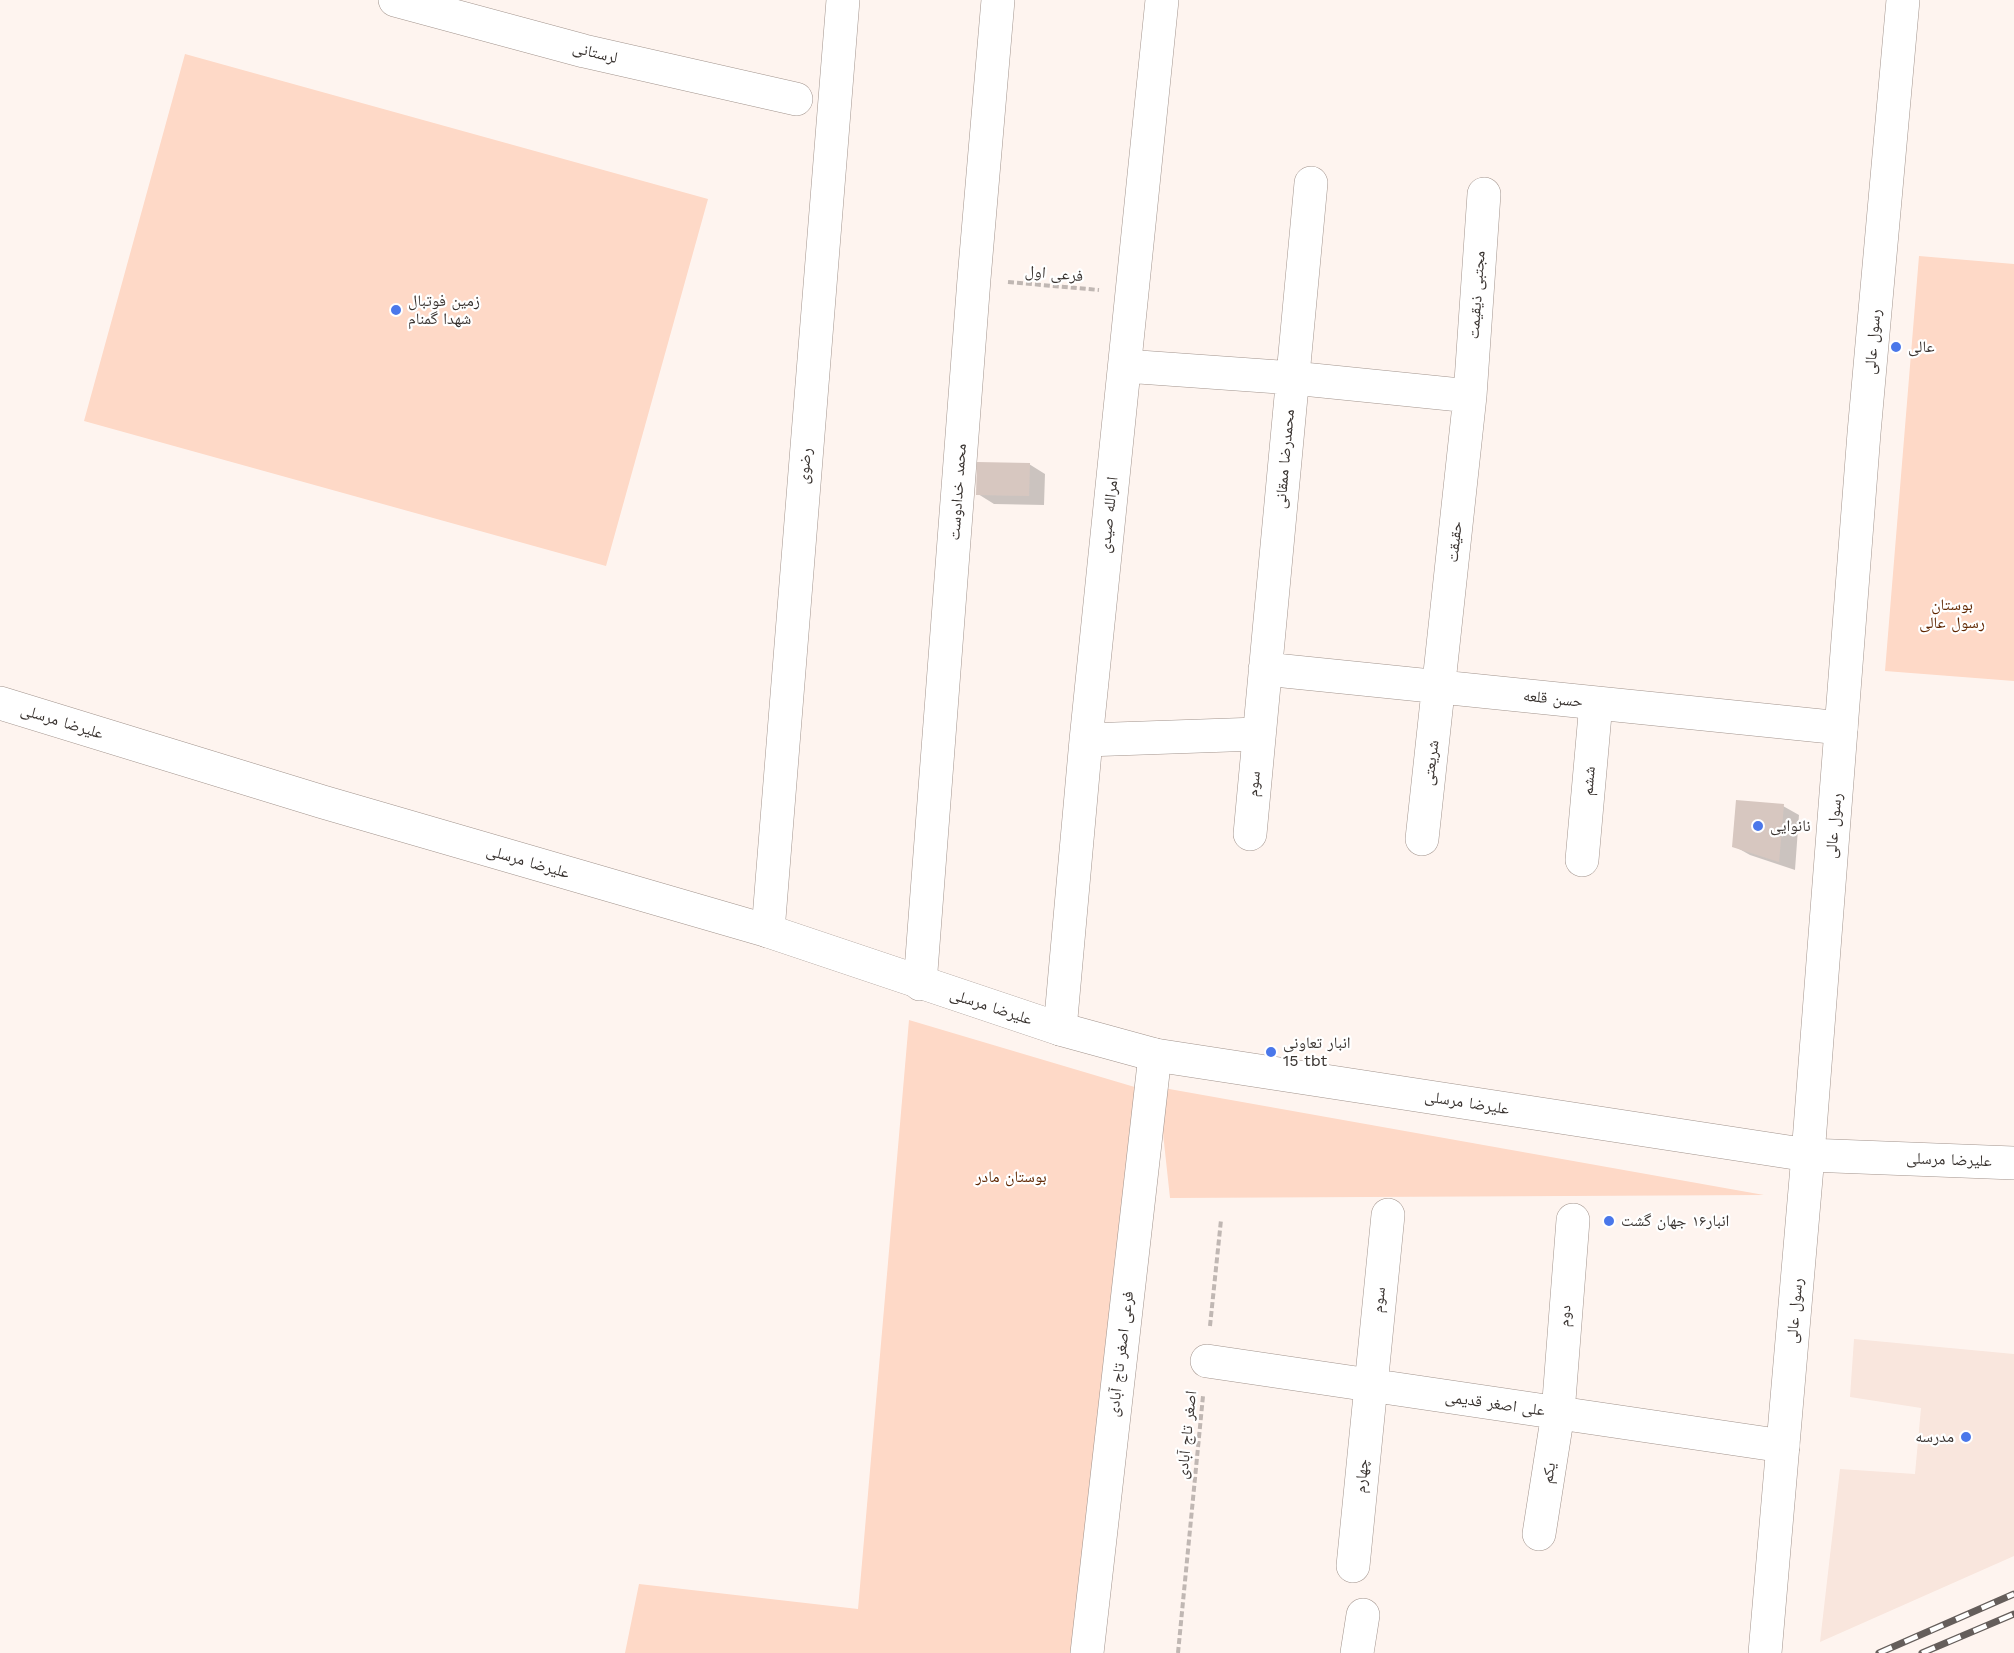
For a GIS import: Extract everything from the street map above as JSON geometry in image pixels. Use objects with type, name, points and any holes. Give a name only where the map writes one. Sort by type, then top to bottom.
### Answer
[{"type":"street","name":"لرستانی","points":[[395,0],[584,51],[796,99]]},
{"type":"street","name":"رضوی","points":[[768,931],[843,0]]},
{"type":"street","name":"محمد خدادوست","points":[[920,984],[974,279],[998,0]]},
{"type":"street","name":"امرالله صیدی","points":[[1060,1029],[1086,740],[1162,0]]},
{"type":"street","name":"رسول عالی","points":[[1765,1653],[1808,1155],[1864,433],[1903,0]]},
{"type":"street","name":"محمدرضا ممقانی","points":[[1258,734],[1311,183]]},
{"type":"street","name":"مجتبی ذیقیمت","points":[[1470,396],[1484,194]]},
{"type":"street","points":[[1125,366],[1293,378],[1470,396]]},
{"type":"street","name":"حقیقت","points":[[1440,687],[1470,396]]},
{"type":"street","name":"حسن قلعه","points":[[1265,669],[1841,728]]},
{"type":"street","name":"شریعتی","points":[[1422,839],[1440,687]]},
{"type":"street","name":"علیرضا مرسلی","points":[[0,703],[323,802],[768,931],[920,984],[1060,1029],[1155,1055],[1808,1155],[2014,1163]]},
{"type":"street","name":"ششم","points":[[1581,860],[1596,703]]},
{"type":"street","points":[[1086,740],[1258,734]]},
{"type":"street","name":"سوم","points":[[1250,834],[1258,734]]},
{"type":"street","name":"فرعی اصغر تاج آبادی","points":[[1087,1653],[1155,1055]]},
{"type":"street","name":"سوم","points":[[1370,1385],[1388,1215]]},
{"type":"street","name":"دوم","points":[[1558,1413],[1573,1220]]},
{"type":"street","name":"علی اصغر قدیمی","points":[[1207,1361],[1783,1446]]},
{"type":"street","name":"چهارم","points":[[1353,1566],[1370,1385]]},
{"type":"street","name":"یکم","points":[[1539,1534],[1558,1413]]},
{"type":"street","points":[[1357,1653],[1364,1615]]},
{"type":"path","name":"فرعی اول","points":[[974,279],[1132,293]]},
{"type":"path","name":"اصغر تاج آبادی","points":[[1178,1653],[1221,1220]]},
{"type":"shaded area","points":[[1854,1339],[2014,1354],[2014,1556],[1820,1642],[1840,1469],[1915,1474],[1921,1408],[1850,1397]]},
{"type":"green space","name":"زمین فوتبال شهدا گمنام","points":[[185,54],[708,199],[606,566],[84,421]]},
{"type":"green space","name":"بوستان رسول عالی","points":[[1919,256],[2014,264],[2014,681],[1885,671]]},
{"type":"green space","name":"بوستان مادر","points":[[909,1020],[1138,1088],[1074,1653],[625,1653],[639,1584],[858,1609]]},
{"type":"green space","points":[[1158,1087],[1764,1195],[1170,1198]]},
{"type":"building","points":[[977,462],[1030,463],[1029,496],[976,495]]},
{"type":"building","name":"نانوایی","points":[[1736,800],[1784,804],[1779,862],[1732,847]]},
{"type":"railway","points":[[1879,1653],[2014,1594]]},
{"type":"railway","points":[[1922,1653],[2014,1614]]},
{"type":"place","name":"زمین فوتبال شهدا گمنام","points":[[396,310]]},
{"type":"place","name":"عالی","points":[[1896,347]]},
{"type":"place","name":"نانوایی","points":[[1758,826]]},
{"type":"place","name":"انبار تعاونی 15 tbt","points":[[1271,1052]]},
{"type":"place","name":"انبار۱۶ جهان گشت","points":[[1609,1221]]},
{"type":"place","name":"مدرسه","points":[[1966,1437]]}]
